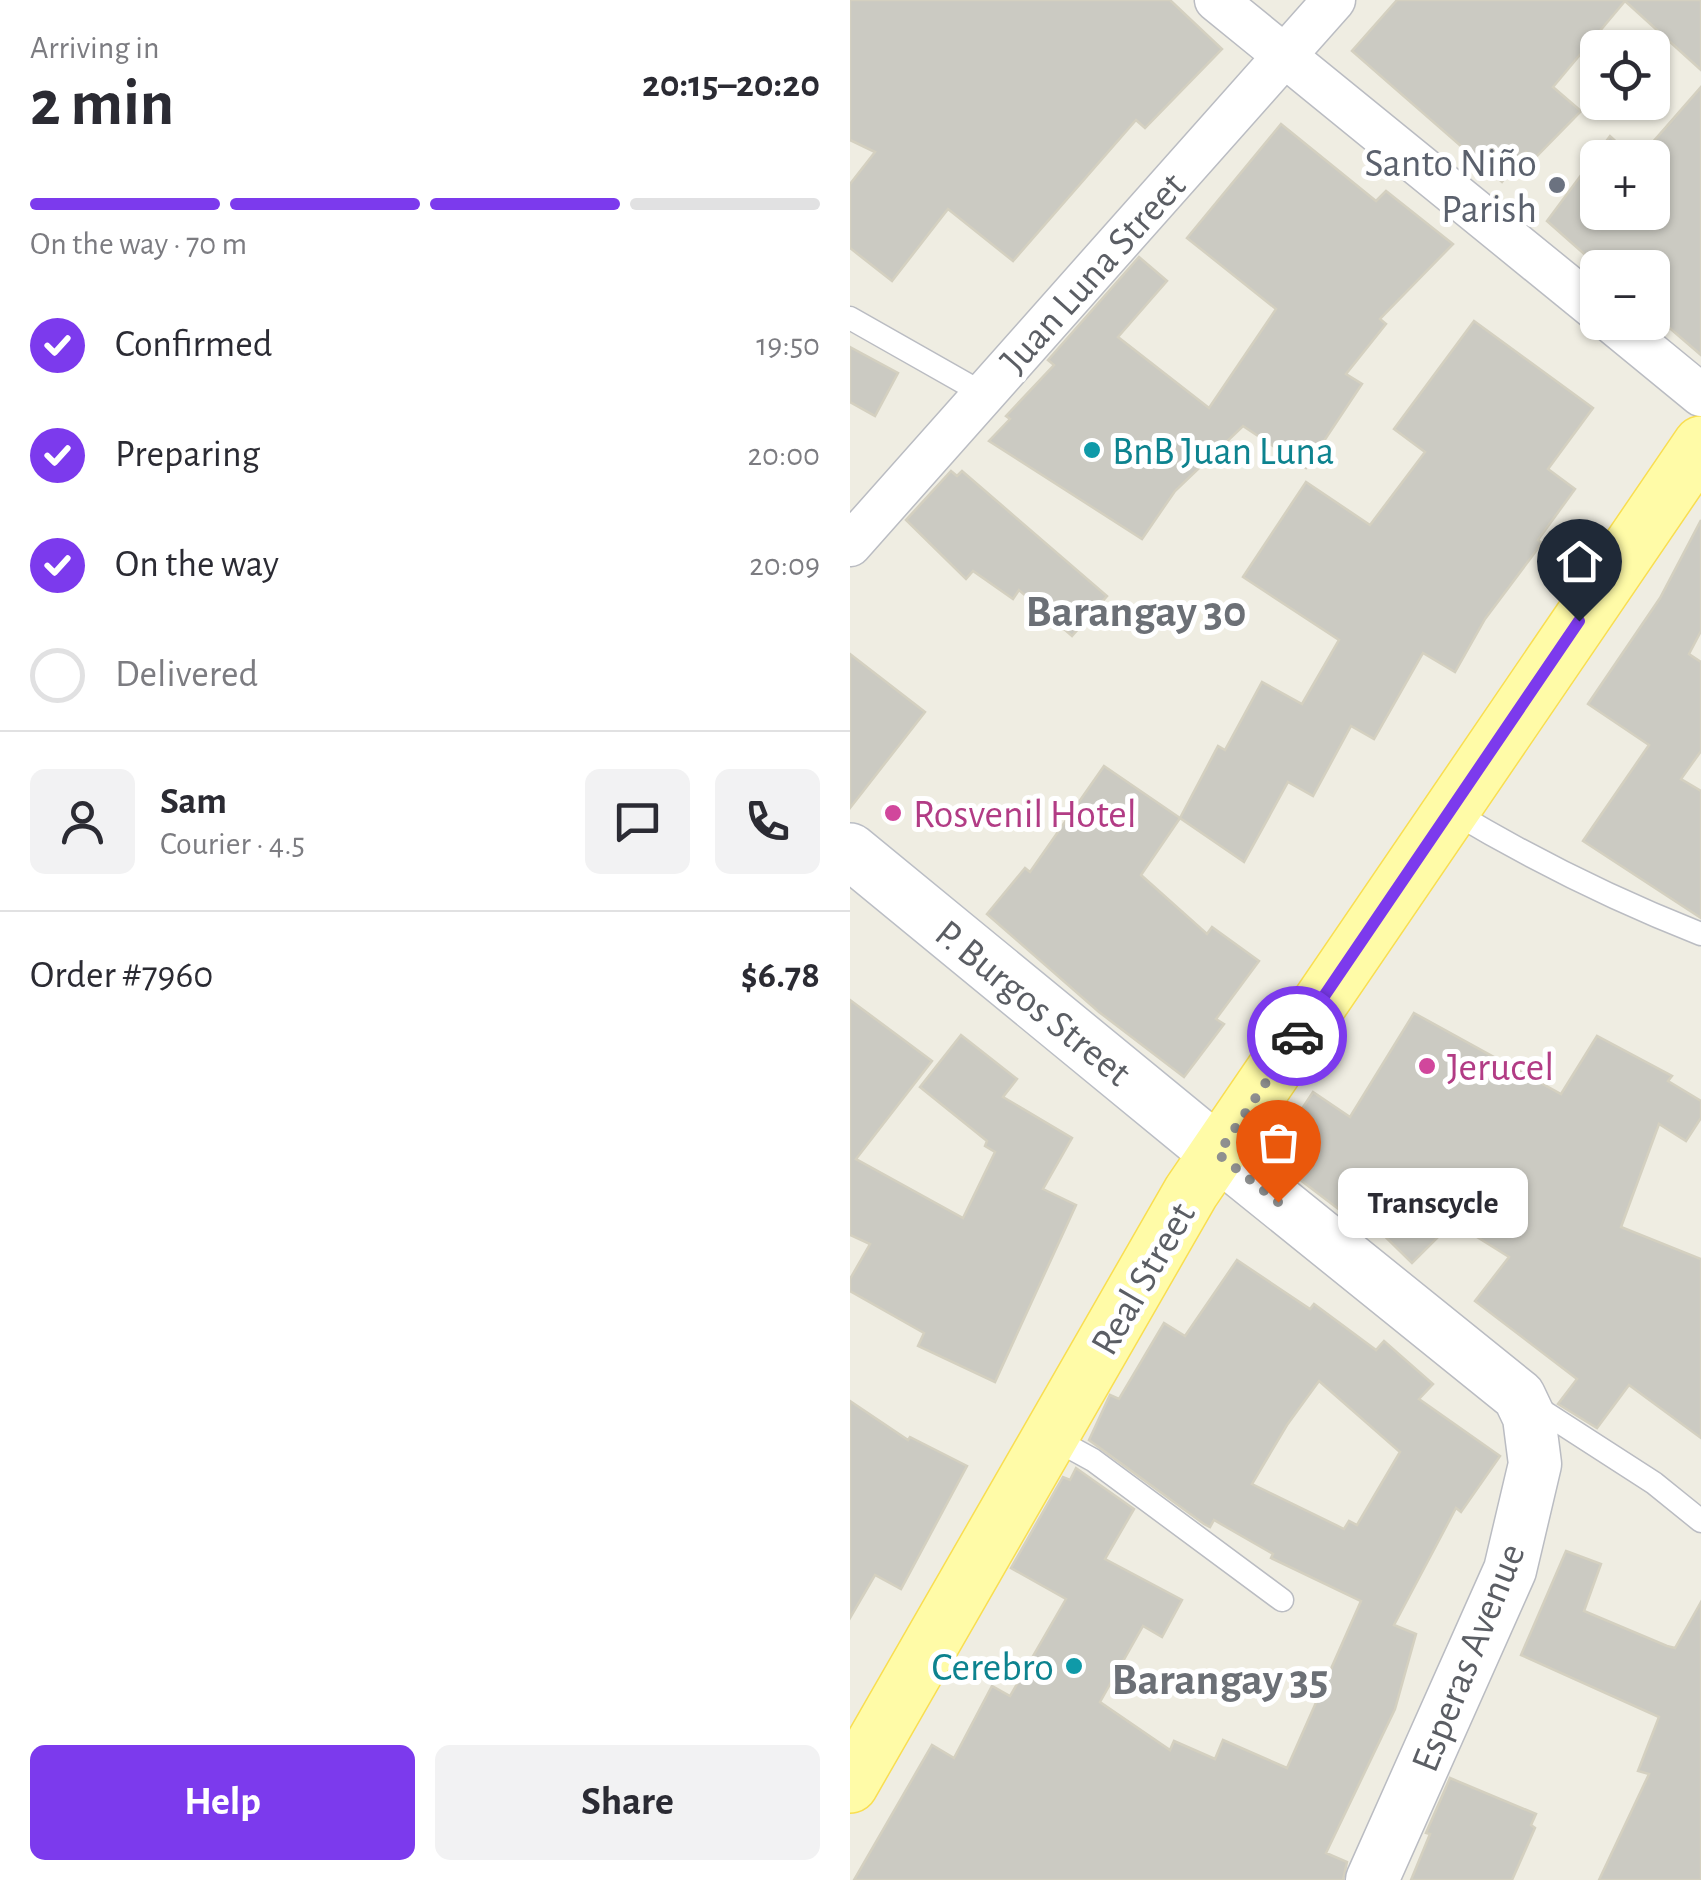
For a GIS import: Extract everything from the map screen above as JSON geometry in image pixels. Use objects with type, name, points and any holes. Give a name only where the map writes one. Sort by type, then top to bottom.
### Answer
[{"type":"main road","name":"Real Street","points":[[850,1785],[1191,1192],[1701,444]]},
{"type":"main road","name":"P. Burgos Street","points":[[850,851],[1218,1154]]},
{"type":"street","points":[[1216,0],[1580,296]]},
{"type":"street","name":"Juan Luna Street","points":[[850,544],[1334,0]]},
{"type":"street","points":[[1634,340],[1701,395]]},
{"type":"street","points":[[1218,1154],[1519,1396]]},
{"type":"street","name":"Esperas Avenue","points":[[1372,1880],[1510,1570],[1535,1464],[1529,1416],[1519,1396]]},
{"type":"lane","points":[[850,318],[984,394]]},
{"type":"lane","points":[[1450,810],[1527,855],[1701,934]]},
{"type":"lane","points":[[1519,1396],[1654,1482],[1701,1521]]},
{"type":"lane","points":[[1050,1436],[1093,1460],[1282,1600]]},
{"type":"building","points":[[850,0],[1170,0],[1222,49],[1145,128],[1136,120],[1013,261],[948,209],[892,281],[850,248],[850,184],[875,152],[850,140]]},
{"type":"building","points":[[1397,0],[1701,0],[1701,70],[1670,42],[1670,30],[1657,30],[1625,1],[1601,30],[1580,30],[1580,55],[1553,87],[1580,112],[1534,159],[1526,152],[1502,182],[1352,51]]},
{"type":"building","points":[[1701,87],[1701,355],[1670,328],[1670,250],[1580,250],[1547,221],[1580,176],[1580,230],[1670,230],[1670,140],[1655,140]]},
{"type":"building","points":[[1281,124],[1376,201],[1386,191],[1453,244],[1380,319],[1386,324],[1346,374],[1362,384],[1306,468],[1243,426],[1175,491],[1142,539],[989,441],[1010,419],[1006,416],[1054,365],[1048,360],[1139,257],[1167,281],[1118,337],[1209,408],[1276,309],[1187,238]]},
{"type":"building","points":[[1474,321],[1593,408],[1548,469],[1575,489],[1538,540],[1542,543],[1485,619],[1455,672],[1423,653],[1374,739],[1351,726],[1313,796],[1288,782],[1244,862],[1180,818],[1218,746],[1225,750],[1262,682],[1302,704],[1339,640],[1243,577],[1306,482],[1370,525],[1425,452],[1394,429]]},
{"type":"building","points":[[850,347],[898,373],[875,416],[850,402]]},
{"type":"building","points":[[951,471],[957,476],[962,471],[1107,596],[1072,636],[1019,590],[1013,599],[973,571],[966,579],[906,520]]},
{"type":"building","points":[[1701,520],[1701,631],[1689,654],[1701,662],[1701,751],[1681,779],[1701,791],[1701,918],[1583,841],[1649,745],[1588,704],[1660,598]]},
{"type":"building","points":[[850,654],[925,712],[850,808]]},
{"type":"building","points":[[1104,766],[1180,818],[1141,875],[1207,934],[1212,927],[1259,961],[1216,1019],[1224,1024],[1184,1077],[1099,1012],[987,914],[1025,868],[1030,872]]},
{"type":"building","points":[[850,1000],[932,1061],[856,1159],[963,1218],[995,1152],[985,1146],[987,1141],[920,1087],[961,1035],[1017,1079],[1003,1097],[1072,1138],[1043,1189],[1076,1205],[995,1382],[918,1346],[924,1333],[850,1291],[850,1279],[870,1244],[850,1235]]},
{"type":"building","points":[[1414,1013],[1561,1094],[1597,1036],[1672,1076],[1668,1081],[1701,1101],[1701,1118],[1686,1141],[1659,1124],[1621,1227],[1701,1259],[1701,1438],[1629,1385],[1597,1428],[1558,1404],[1577,1379],[1475,1301],[1509,1257],[1453,1222],[1412,1263],[1352,1204],[1345,1214],[1270,1157],[1313,1092],[1350,1117]]},
{"type":"building","points":[[1237,1260],[1310,1309],[1314,1304],[1376,1350],[1384,1341],[1433,1384],[1419,1399],[1500,1456],[1461,1512],[1456,1508],[1394,1625],[1416,1634],[1395,1709],[1326,1853],[1347,1862],[1343,1880],[854,1880],[932,1745],[954,1758],[992,1686],[1010,1696],[1066,1599],[1011,1568],[1063,1477],[1070,1480],[1076,1468],[1134,1509],[1105,1559],[1182,1600],[1162,1637],[1143,1626],[1100,1702],[1170,1750],[1174,1741],[1215,1759],[1223,1740],[1287,1768],[1361,1601],[1271,1558],[1273,1554],[1214,1520],[1210,1527],[1204,1524],[1089,1440],[1110,1395],[1119,1399],[1164,1323],[1185,1336]],"holes":[[[1319,1381],[1400,1452],[1357,1525],[1349,1521],[1344,1529],[1252,1484]]]},
{"type":"building","points":[[850,1401],[908,1440],[910,1437],[967,1466],[901,1589],[875,1575],[850,1618]]},
{"type":"building","points":[[1566,1551],[1601,1564],[1584,1611],[1667,1646],[1675,1648],[1701,1602],[1701,1880],[1599,1880],[1649,1774],[1638,1771],[1659,1717],[1521,1655]]},
{"type":"building","points":[[1450,1778],[1536,1814],[1531,1825],[1535,1828],[1512,1880],[1411,1880]]},
{"type":"way so far","points":[[1278,1202],[1218,1154],[1297,1036]]},
{"type":"place","name":"Santo Niño Parish","points":[[1557,185]]},
{"type":"place","name":"BnB Juan Luna","points":[[1092,450]]},
{"type":"place","name":"Rosvenil Hotel","points":[[893,813]]},
{"type":"place","name":"Jerucel","points":[[1427,1066]]},
{"type":"place","name":"Transcycle","points":[[1278,1202]]},
{"type":"place","name":"Cerebro","points":[[1074,1666]]},
{"type":"district","name":"Barangay 30","points":[[1136,610]]},
{"type":"district","name":"Barangay 35","points":[[1220,1678]]},
{"type":"route","points":[[1297,1036],[1579,621]]}]
